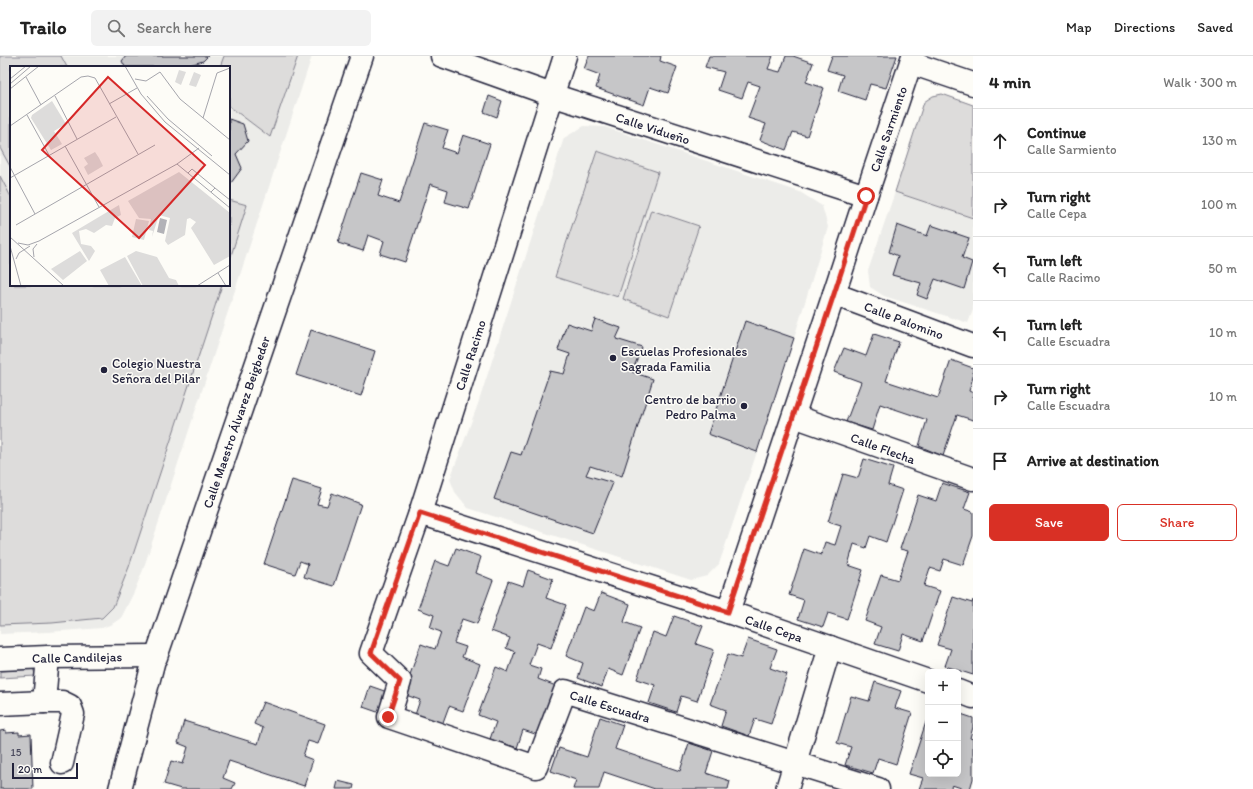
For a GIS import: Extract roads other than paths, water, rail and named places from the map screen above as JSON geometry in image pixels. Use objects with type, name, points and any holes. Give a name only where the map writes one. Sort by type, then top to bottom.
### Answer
[{"type":"street","name":"Calle Maestro Álvarez Beigbeder","points":[[120,789],[155,656],[156,657],[362,56]]},
{"type":"street","name":"Calle Vidueño","points":[[442,56],[552,95],[866,196]]},
{"type":"street","name":"Calle Racimo","points":[[371,653],[420,513],[565,56]]},
{"type":"street","points":[[912,59],[973,84]]},
{"type":"street","name":"Calle Sarmiento","points":[[728,612],[912,59]]},
{"type":"street","name":"Calle Palomino","points":[[834,294],[973,346]]},
{"type":"street","name":"Calle Flecha","points":[[794,416],[973,479]]},
{"type":"street","name":"Calle Cepa","points":[[420,513],[728,612],[925,680]]},
{"type":"street","points":[[786,789],[830,647]]},
{"type":"street","name":"Calle Escuadra","points":[[371,653],[400,681],[388,717],[536,767],[565,691],[795,763]]},
{"type":"street","name":"Calle Candilejas","points":[[0,659],[155,656]]},
{"type":"street","points":[[44,702],[48,657]]},
{"type":"street","points":[[961,693],[973,697]]},
{"type":"street","points":[[0,704],[62,702],[70,706],[73,714],[68,742],[62,763]]},
{"type":"street","points":[[795,763],[878,789]]},
{"type":"place","name":"Escuelas Profesionales Sagrada Familia","points":[[613,358]]},
{"type":"place","name":"Colegio Nuestra Señora del Pilar","points":[[104,370]]},
{"type":"place","name":"Centro de barrio Pedro Palma","points":[[744,406]]}]
